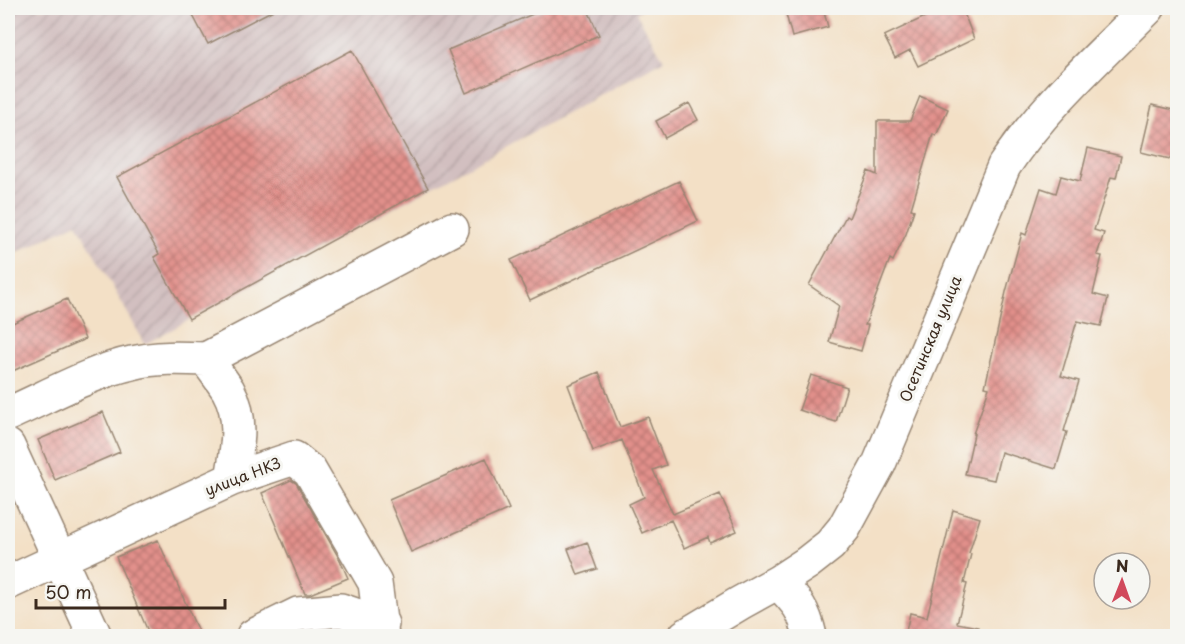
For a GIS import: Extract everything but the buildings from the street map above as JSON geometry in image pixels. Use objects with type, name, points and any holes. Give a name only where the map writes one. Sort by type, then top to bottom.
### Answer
[{"type":"street","name":"Осетинская улица","points":[[685,636],[807,563],[830,545],[844,528],[879,464],[1004,166],[1023,137],[1050,106],[1149,8]]},
{"type":"street","points":[[8,414],[102,372],[132,363],[168,358],[206,359],[452,229]]},
{"type":"street","points":[[206,359],[229,392],[237,413],[238,437],[232,479]]},
{"type":"street","points":[[8,446],[95,636]]},
{"type":"street","name":"улица НКЗ","points":[[8,583],[232,479],[294,458],[310,471],[375,583],[382,630]]},
{"type":"street","points":[[778,582],[799,604],[810,636]]},
{"type":"street","points":[[253,636],[298,614],[341,610],[382,630]]},
{"type":"shaded area","points":[[8,8],[644,8],[636,13],[664,60],[145,344],[77,223],[8,257]]}]
